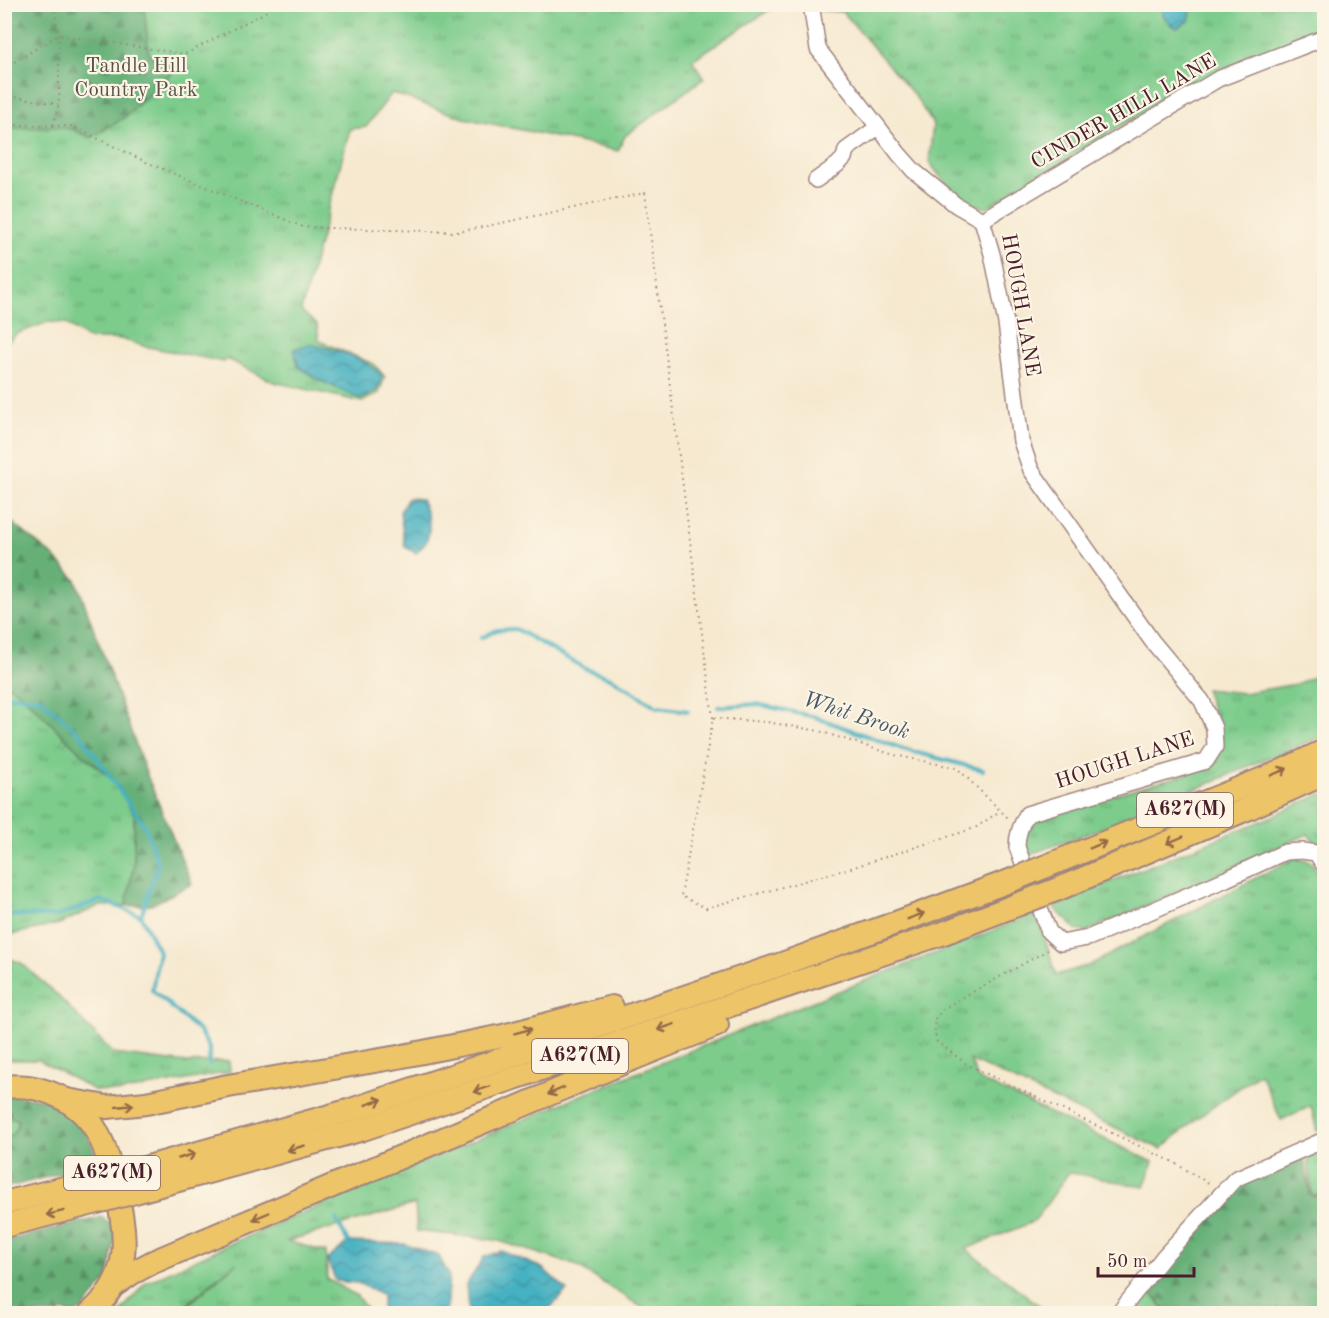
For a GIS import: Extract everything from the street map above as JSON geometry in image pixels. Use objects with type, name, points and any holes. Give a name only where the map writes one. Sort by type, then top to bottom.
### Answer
[{"type":"highway","name":"A627(M)","points":[[133,1182],[351,1110],[882,928],[1012,880],[1280,772],[1324,751]]},
{"type":"highway","name":"A627(M)","points":[[99,1304],[132,1273],[153,1262],[627,1061],[1061,888],[1324,774]]},
{"type":"highway","name":"A627(M)","points":[[67,1100],[107,1107],[135,1105],[228,1086],[399,1058],[503,1036],[608,1008],[882,928]]},
{"type":"highway","name":"A627(M)","points":[[4,1226],[103,1190],[360,1130],[941,934]]},
{"type":"highway","name":"A627(M)","points":[[4,1087],[32,1087],[67,1100],[80,1110],[100,1136],[121,1210],[125,1246],[122,1262],[99,1304]]},
{"type":"highway","name":"A627(M)","points":[[4,1203],[103,1190]]},
{"type":"street","points":[[811,4],[818,49],[899,154],[914,171],[956,205],[982,220]]},
{"type":"street","name":"CINDER HILL LANE","points":[[982,220],[1218,79],[1324,38]]},
{"type":"street","points":[[816,180],[844,158],[846,150],[878,127]]},
{"type":"street","name":"HOUGH LANE","points":[[982,220],[992,254],[1006,323],[1021,441],[1031,470],[1152,641],[1202,701],[1214,728],[1215,747],[1206,761],[1027,814],[1020,828]]},
{"type":"street","points":[[1020,828],[1017,847],[1049,932],[1061,943],[1088,938],[1285,852],[1316,853],[1324,865]]},
{"type":"street","points":[[1118,1314],[1165,1255],[1235,1179],[1324,1140]]},
{"type":"path","points":[[53,4],[59,35],[59,104],[53,125]]},
{"type":"path","points":[[4,68],[59,35],[184,54],[264,14],[275,4]]},
{"type":"path","points":[[4,95],[59,104]]},
{"type":"path","points":[[4,125],[72,126],[146,162],[303,227],[458,232],[645,193],[713,718],[681,896],[706,908],[851,868],[975,828],[1000,811]]},
{"type":"path","points":[[713,718],[766,722],[819,731],[894,755],[957,768],[1020,828]]},
{"type":"path","points":[[1061,943],[944,1008],[934,1020],[936,1041],[968,1065],[1172,1161],[1223,1192]]},
{"type":"green space","name":"Tandle Hill Country Park","points":[[4,5],[144,5],[149,55],[176,69],[124,118],[91,138],[71,129],[53,127],[5,129]]},
{"type":"green space","name":"Tandle Hill Country Park","points":[[5,5],[777,5],[692,60],[704,78],[625,136],[618,151],[464,118],[392,93],[366,127],[350,129],[301,311],[317,325],[319,341],[374,364],[385,377],[379,393],[362,402],[274,382],[227,359],[224,362],[144,346],[121,339],[88,339],[65,323],[48,322],[16,334],[5,345]]},
{"type":"green space","points":[[816,5],[1324,5],[1324,33],[1223,70],[1126,123],[986,208],[960,197],[929,162],[933,124],[915,96],[843,12],[817,10]]},
{"type":"green space","points":[[4,516],[51,554],[76,580],[146,773],[192,884],[151,905],[126,906],[134,864],[134,814],[113,780],[77,749],[20,693],[5,683]]},
{"type":"green space","points":[[1324,673],[1324,736],[1258,762],[1133,817],[1028,855],[1024,833],[1035,817],[1183,775],[1218,761],[1218,726],[1205,689],[1244,693],[1296,684]]},
{"type":"green space","points":[[4,683],[20,693],[77,749],[113,780],[134,814],[134,864],[126,906],[99,906],[59,924],[5,936]]},
{"type":"green space","points":[[1324,793],[1324,855],[1308,834],[1086,932],[1077,930],[1054,908],[1094,888],[1254,824]]},
{"type":"green space","points":[[1294,858],[1311,862],[1324,881],[1324,1128],[1317,1131],[1311,1106],[1281,1120],[1260,1073],[1195,1120],[1161,1149],[970,1060],[978,1079],[1153,1162],[1144,1187],[1069,1172],[1035,1221],[966,1249],[1049,1313],[651,1313],[575,1265],[496,1240],[417,1231],[415,1204],[287,1241],[326,1252],[327,1279],[357,1296],[369,1313],[179,1313],[236,1263],[177,1313],[119,1314],[145,1283],[225,1246],[567,1101],[1037,913],[1056,975],[1090,965]]},
{"type":"green space","points":[[5,957],[21,963],[56,994],[114,1054],[187,1063],[229,1061],[230,1072],[120,1092],[94,1090],[39,1060],[5,1060]]},
{"type":"green space","points":[[5,1095],[43,1099],[75,1119],[89,1138],[99,1163],[5,1188],[5,1136],[12,1135],[18,1120],[11,1118],[10,1111],[5,1113]]},
{"type":"green space","points":[[10,1110],[11,1118],[18,1120],[17,1126],[12,1135],[5,1136],[5,1113]]},
{"type":"green space","points":[[1324,1146],[1324,1196],[1312,1195],[1307,1154]]},
{"type":"green space","points":[[1303,1155],[1311,1196],[1324,1198],[1324,1313],[1167,1313],[1149,1290],[1241,1182]]},
{"type":"green space","points":[[102,1217],[106,1222],[114,1221],[116,1232],[108,1278],[85,1307],[76,1313],[61,1311],[59,1314],[16,1314],[14,1310],[5,1308],[4,1241]]},
{"type":"green space","points":[[1149,1290],[1167,1313],[1130,1313]]},
{"type":"water","points":[[1159,5],[1192,5],[1189,21],[1177,28],[1173,26]]},
{"type":"water","points":[[310,344],[339,351],[374,368],[382,375],[377,388],[360,399],[315,378],[298,366],[294,349]]},
{"type":"water","points":[[408,498],[421,499],[428,520],[429,531],[426,542],[416,553],[405,547],[400,512]]},
{"type":"water","points":[[348,1242],[405,1244],[439,1256],[449,1276],[446,1313],[382,1313],[382,1294],[358,1283],[336,1281],[327,1260]]},
{"type":"water","points":[[501,1251],[542,1268],[567,1290],[545,1313],[469,1313],[466,1285],[484,1257]]},
{"type":"waterway","name":"Whit Brook","points":[[481,638],[497,630],[516,629],[586,669],[613,679],[657,707],[688,711]]},
{"type":"waterway","points":[[4,695],[40,698],[80,734],[145,826],[158,864],[141,916],[159,952],[152,990],[200,1032],[209,1048],[209,1064]]},
{"type":"waterway","name":"Whit Brook","points":[[718,707],[757,704],[815,717],[903,749],[983,770]]},
{"type":"waterway","points":[[4,915],[57,916],[101,900],[141,916]]},
{"type":"waterway","points":[[336,1219],[348,1242]]},
{"type":"waterway","name":"Whit Brook","points":[[1309,1314],[1316,1306],[1324,1283]]}]
